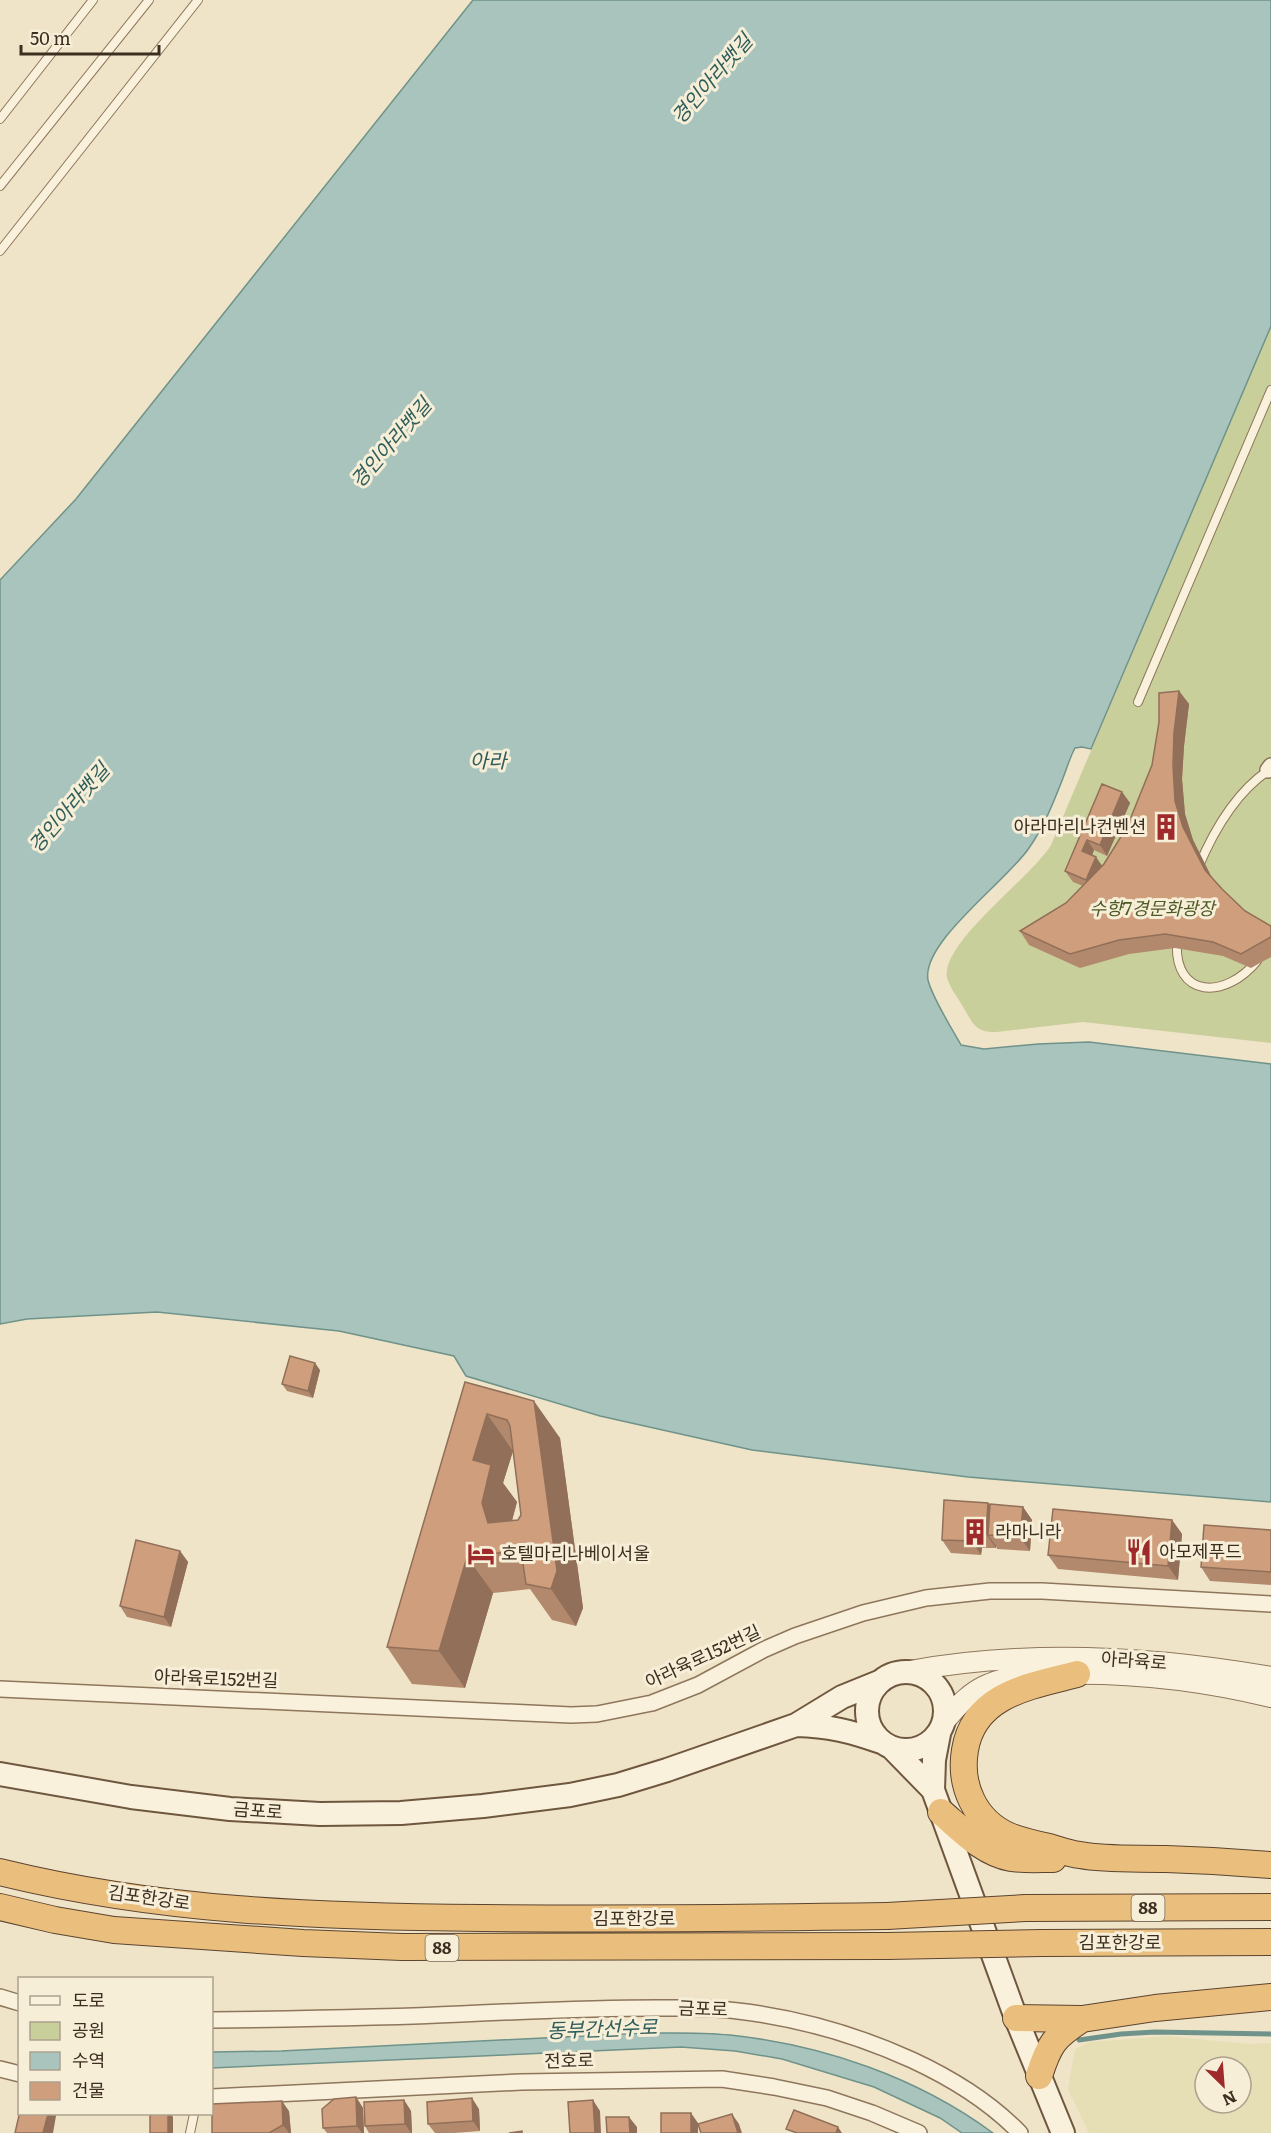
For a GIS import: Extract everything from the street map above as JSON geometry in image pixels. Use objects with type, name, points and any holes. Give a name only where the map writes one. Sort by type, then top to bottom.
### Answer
[{"type":"highway","points":[[1077,1674],[1035,1685],[993,1702],[977,1717],[969,1733],[963,1767],[972,1803],[981,1816],[994,1828],[1009,1836],[1081,1856]]},
{"type":"highway","points":[[937,1801],[972,1839],[989,1850],[1011,1858],[1052,1859],[1081,1856],[1271,1865]]},
{"type":"highway","name":"김포한강로","points":[[0,1872],[96,1891],[222,1909],[379,1917],[615,1919],[887,1916],[1026,1908],[1271,1907]]},
{"type":"highway","name":"김포한강로","points":[[0,1907],[114,1930],[314,1944],[437,1948],[1271,1942]]},
{"type":"highway","points":[[1016,2018],[1082,2019],[1155,2008],[1271,1997]]},
{"type":"highway","points":[[1039,2076],[1053,2042],[1063,2031],[1082,2019]]},
{"type":"main road","points":[[796,1725],[842,1698],[879,1683],[890,1675],[904,1672],[917,1673],[938,1688],[945,1711],[934,1760],[937,1801],[1016,2018],[1063,2133]]},
{"type":"main road","points":[[879,1683],[871,1693],[867,1713],[872,1733],[887,1746],[937,1801]]},
{"type":"main road","points":[[796,1725],[826,1726],[850,1731],[887,1746],[907,1751],[931,1742],[941,1728]]},
{"type":"main road","name":"금포로","points":[[0,1774],[52,1781],[131,1797],[230,1809],[320,1814],[400,1813],[570,1795],[618,1785],[796,1725]]},
{"type":"street","name":"아라육로152번길","points":[[0,1689],[597,1714],[633,1708],[677,1695],[795,1636],[863,1612],[926,1598],[990,1591],[1042,1591],[1271,1604]]},
{"type":"street","name":"아라육로","points":[[904,1672],[941,1665],[997,1659],[1102,1658],[1145,1660],[1271,1677]]},
{"type":"street","name":"아라육로","points":[[941,1728],[961,1702],[976,1690],[1010,1677],[1028,1675],[1134,1675],[1271,1696]]},
{"type":"street","points":[[0,1997],[18,2002]]},
{"type":"street","name":"금포로","points":[[213,2020],[398,2017],[605,2008],[736,2010],[831,2029],[890,2050],[965,2087],[990,2105],[1020,2133]]},
{"type":"street","points":[[0,2069],[18,2074]]},
{"type":"street","name":"전호로","points":[[213,2097],[521,2082],[722,2079],[827,2098],[872,2113],[919,2133]]},
{"type":"lane","points":[[0,119],[93,0]]},
{"type":"lane","points":[[0,186],[148,0]]},
{"type":"lane","points":[[0,251],[198,0]]},
{"type":"lane","points":[[1138,702],[1271,390]]},
{"type":"lane","points":[[1194,876],[1222,822],[1255,781],[1270,768]]},
{"type":"lane","points":[[1179,926],[1178,957],[1185,976],[1194,984],[1211,988],[1231,984],[1249,971],[1265,949]]},
{"type":"lane","points":[[190,2133],[194,2115]]},
{"type":"shaded area","points":[[1168,2036],[1247,2044],[1271,2043],[1271,2133],[1089,2133],[1068,2089],[1075,2049],[1090,2042]]},
{"type":"green space","name":"수향7경문화광장","points":[[1271,326],[1271,1043],[1083,1022],[997,1032],[979,1029],[972,1022],[950,985],[947,978],[949,964],[958,947],[972,929],[1051,845]]},
{"type":"water","name":"아라","points":[[473,0],[1271,0],[1271,326],[1091,749],[1075,748],[1044,823],[1029,848],[951,930],[929,965],[928,980],[938,1004],[961,1045],[984,1049],[1089,1042],[1271,1064],[1271,1502],[968,1477],[752,1450],[600,1416],[466,1376],[454,1356],[339,1331],[157,1312],[27,1319],[0,1324],[0,580],[76,499]]},
{"type":"water","points":[[643,2033],[730,2035],[800,2047],[868,2067],[933,2095],[993,2133],[962,2133],[940,2118],[874,2087],[782,2059],[735,2051],[681,2047],[213,2068],[213,2052],[281,2051]]},
{"type":"building","name":"아라마리나컨벤션","points":[[1179,691],[1173,765],[1175,801],[1183,827],[1205,870],[1245,911],[1271,926],[1271,937],[1241,954],[1213,942],[1165,934],[1119,940],[1070,954],[1020,931],[1066,903],[1104,864],[1127,827],[1152,765],[1159,722],[1159,693]]},
{"type":"building","points":[[1102,784],[1122,792],[1100,845],[1087,840],[1082,851],[1096,857],[1086,880],[1065,871]]},
{"type":"building","points":[[290,1356],[315,1363],[308,1391],[282,1384]]},
{"type":"building","points":[[465,1382],[534,1401],[557,1571],[551,1589],[526,1584],[521,1550],[467,1557],[439,1651],[387,1647]],"holes":[[[487,1414],[507,1420],[510,1426],[521,1515],[518,1520],[488,1523],[482,1503],[491,1465],[473,1460]]]},
{"type":"building","points":[[944,1500],[988,1503],[986,1534],[972,1534],[972,1541],[942,1540]]},
{"type":"building","points":[[990,1504],[1023,1507],[1020,1537],[988,1535]]},
{"type":"building","points":[[1053,1509],[1172,1520],[1168,1566],[1048,1555]]},
{"type":"building","points":[[1204,1525],[1271,1530],[1271,1572],[1201,1567]]},
{"type":"building","points":[[136,1540],[180,1551],[164,1617],[120,1606]]},
{"type":"building","points":[[356,2097],[357,2126],[323,2128],[322,2109],[334,2099]]},
{"type":"building","points":[[472,2098],[473,2121],[428,2124],[427,2102]]},
{"type":"building","points":[[404,2100],[405,2124],[365,2126],[364,2102]]},
{"type":"building","points":[[593,2100],[595,2133],[570,2133],[568,2102]]},
{"type":"building","points":[[282,2101],[283,2125],[269,2133],[212,2133],[213,2104]]},
{"type":"building","points":[[794,2110],[838,2127],[836,2133],[797,2133],[786,2129]]},
{"type":"building","points":[[661,2113],[691,2113],[691,2133],[661,2133]]},
{"type":"building","points":[[732,2114],[738,2133],[701,2133],[698,2124]]},
{"type":"building","points":[[19,2115],[48,2115],[43,2133],[15,2133]]},
{"type":"building","points":[[150,2115],[168,2115],[168,2133],[150,2133]]},
{"type":"building","points":[[606,2117],[629,2117],[630,2133],[607,2133]]},
{"type":"waterway","points":[[1079,2040],[1155,2032],[1271,2034]]},
{"type":"place","name":"아라마리나컨벤션","points":[[1166,827]]},
{"type":"place","name":"라마니라","points":[[975,1532]]},
{"type":"place","name":"아모제푸드","points":[[1139,1552]]},
{"type":"place","name":"호텔마리나베이서울","points":[[481,1554]]},
{"type":"water label","name":"경인아라뱃길","points":[[712,79]]},
{"type":"water label","name":"경인아라뱃길","points":[[391,443]]},
{"type":"water label","name":"경인아라뱃길","points":[[69,808]]},
{"type":"water label","name":"동부간선수로","points":[[602,2029]]}]
